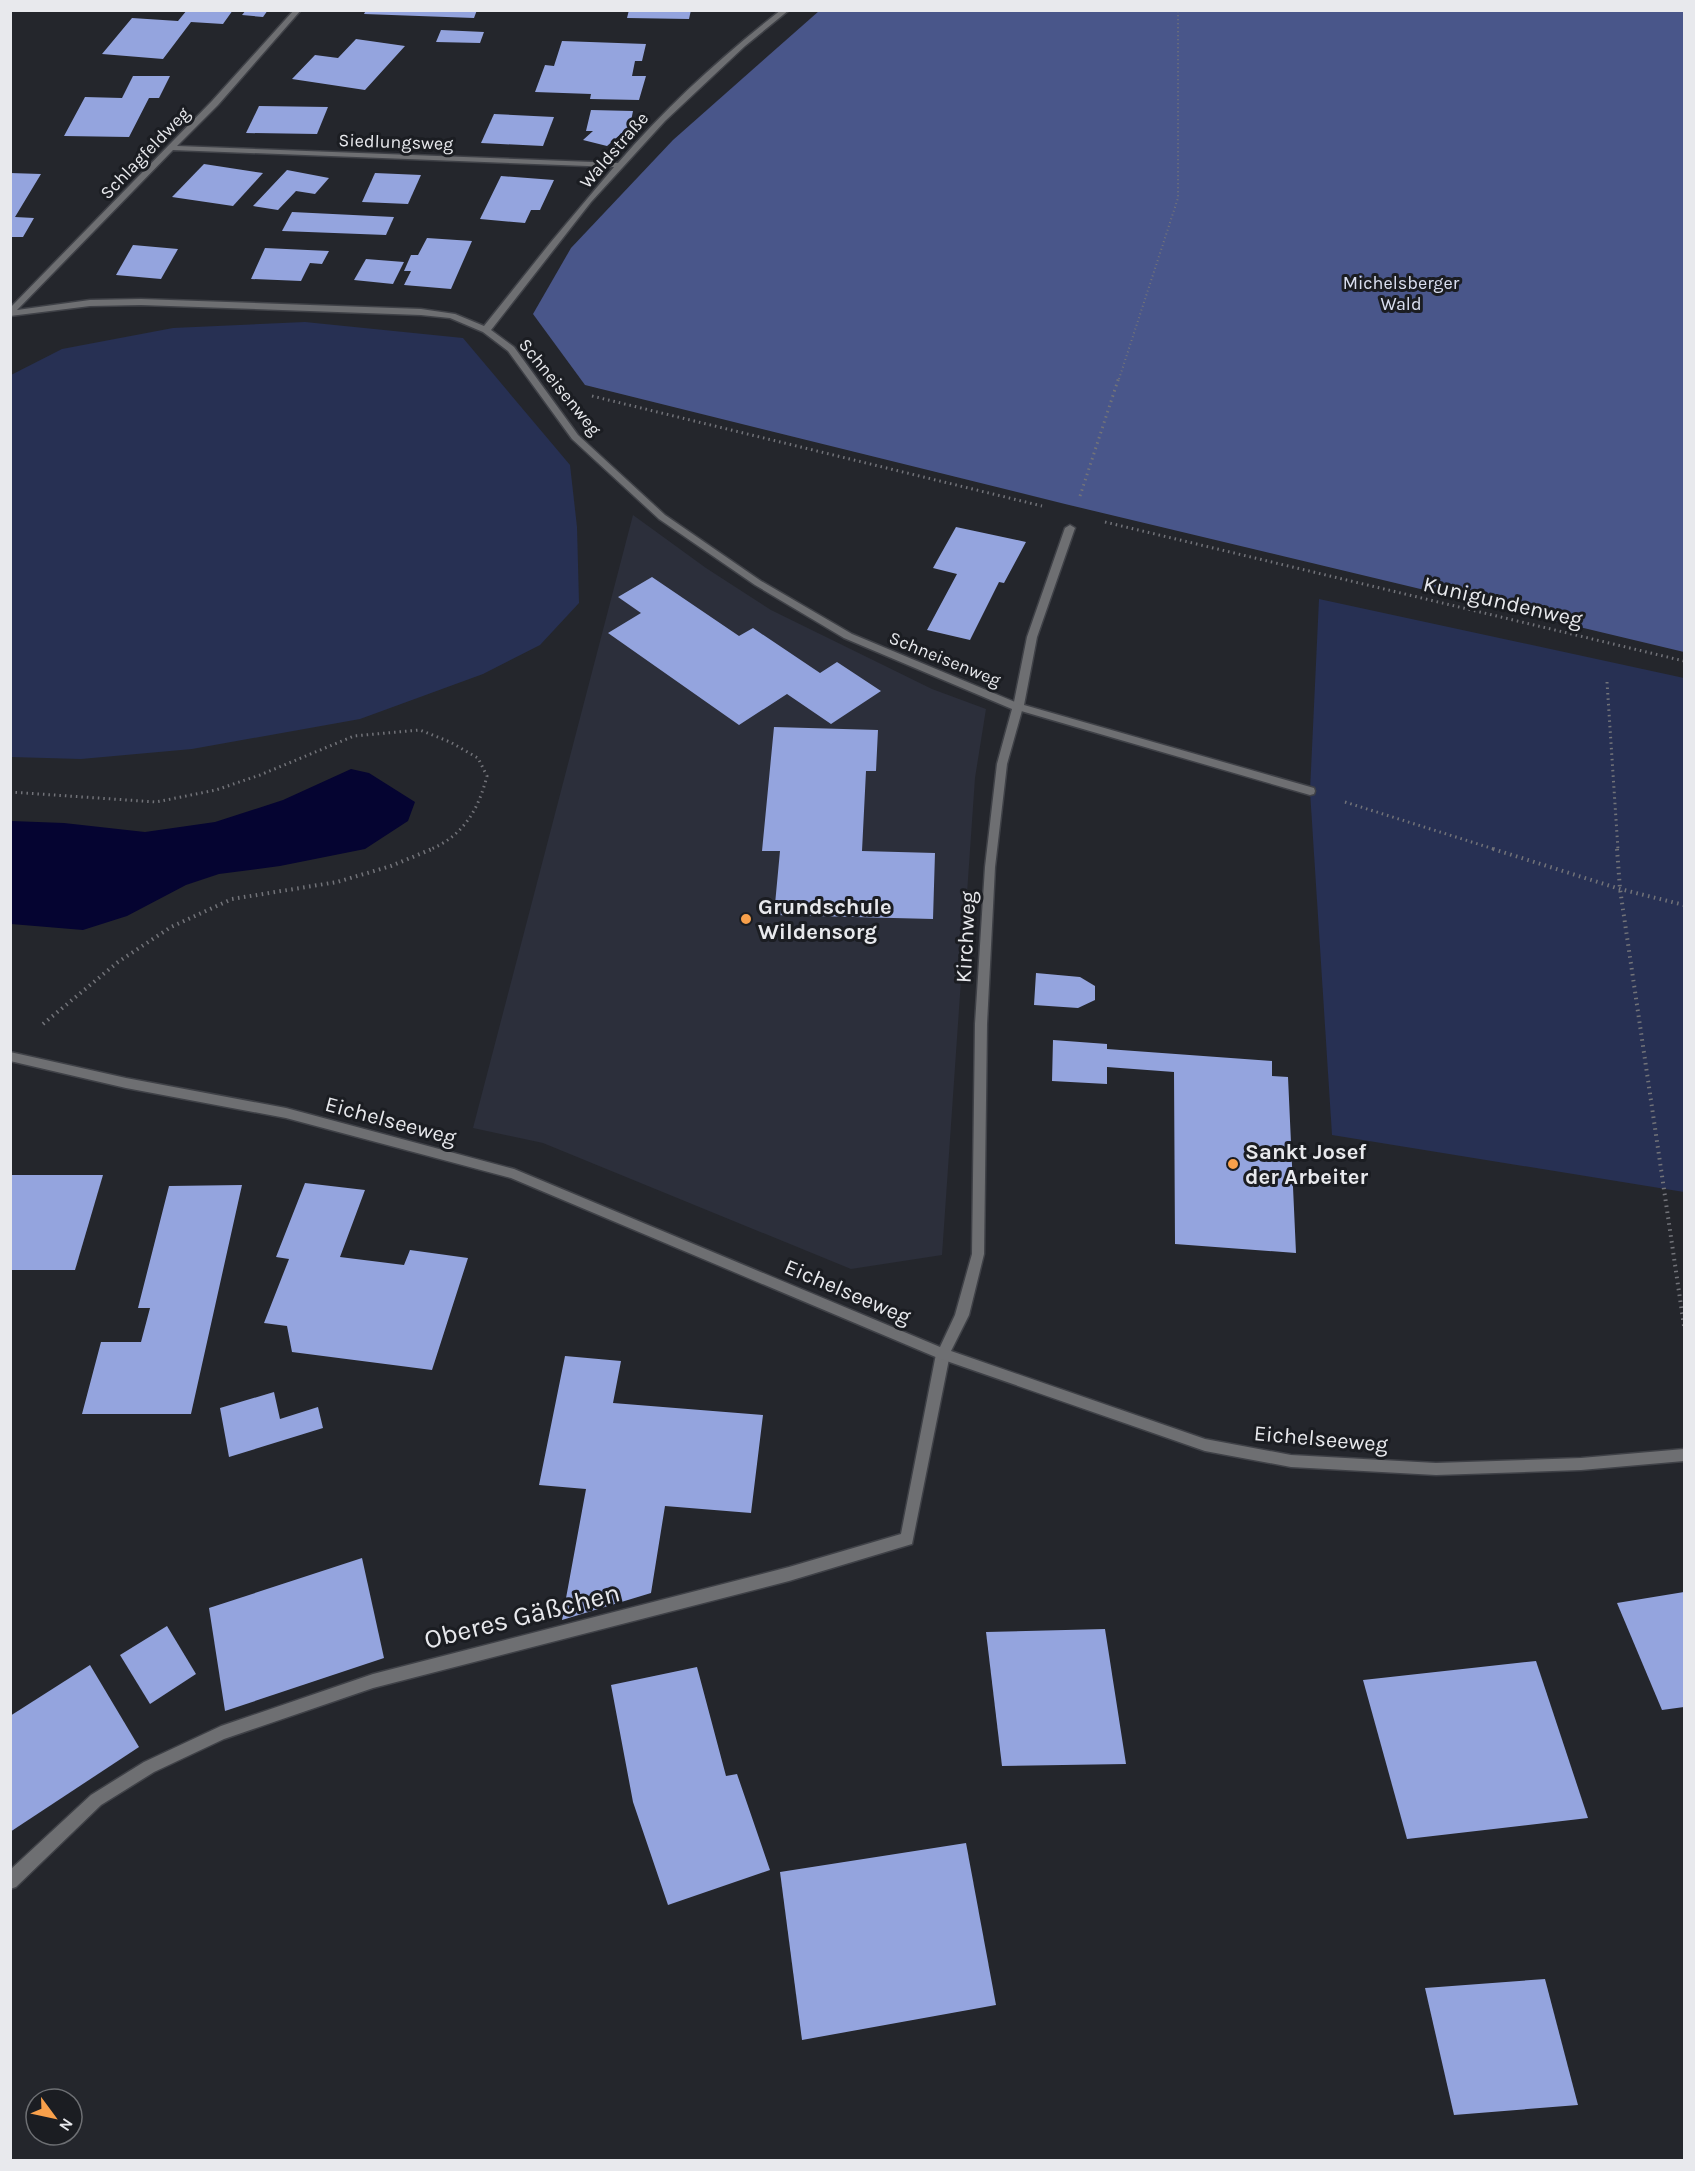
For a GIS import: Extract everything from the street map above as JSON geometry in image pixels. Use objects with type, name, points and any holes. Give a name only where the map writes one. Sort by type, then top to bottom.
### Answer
[{"type":"street","name":"Schlagfeldweg","points":[[10,314],[171,148],[298,10]]},
{"type":"street","name":"Waldstraße","points":[[486,330],[620,165],[670,110],[753,34],[786,10]]},
{"type":"street","name":"Siedlungsweg","points":[[171,148],[620,165]]},
{"type":"street","name":"Schneisenweg","points":[[10,314],[90,303],[141,302],[421,312],[452,316],[486,330],[511,349],[575,437],[662,517],[758,583],[848,636],[1018,707],[1310,791]]},
{"type":"street","name":"Kirchweg","points":[[943,1354],[962,1315],[978,1254],[981,1024],[990,867],[1002,764],[1018,707],[1032,637],[1070,528]]},
{"type":"street","name":"Eichelseeweg","points":[[13,1056],[126,1083],[286,1113],[514,1174],[943,1354],[1205,1445],[1291,1461],[1436,1469],[1581,1464],[1684,1455]]},
{"type":"street","name":"Oberes Gäßchen","points":[[10,1881],[96,1800],[149,1767],[221,1733],[374,1681],[789,1574],[907,1539],[943,1354]]},
{"type":"path","points":[[1070,528],[1178,198],[1178,10]]},
{"type":"path","name":"Kunigundenweg","points":[[540,391],[599,397],[1315,574],[1684,661]]},
{"type":"path","points":[[1607,682],[1620,889],[1684,1326]]},
{"type":"path","points":[[10,792],[156,802],[216,790],[260,775],[354,736],[420,730],[450,742],[478,758],[487,776],[482,795],[465,826],[446,843],[391,866],[337,882],[232,899],[171,927],[118,962],[49,1019],[13,1056]]},
{"type":"path","points":[[1310,791],[1620,889],[1684,905]]},
{"type":"shaded area","points":[[305,322],[463,338],[570,465],[577,527],[579,603],[540,645],[483,674],[360,719],[192,749],[81,759],[11,757],[11,375],[62,349],[173,328]]},
{"type":"shaded area","name":"Grundschule Wildensorg","points":[[633,515],[706,568],[771,610],[932,689],[986,709],[975,778],[942,1255],[851,1269],[543,1143],[473,1128]]},
{"type":"shaded area","points":[[1319,599],[1684,678],[1684,1192],[1332,1135],[1310,791]]},
{"type":"shaded area","points":[[351,769],[369,773],[415,802],[408,821],[365,849],[280,866],[219,874],[186,885],[127,916],[83,930],[11,924],[11,821],[64,823],[145,832],[215,822],[283,800]]},
{"type":"green space","name":"Michelsberger Wald","points":[[819,11],[1684,11],[1684,652],[1065,504],[585,385],[533,314],[571,248],[673,140]]},
{"type":"building","points":[[187,10],[233,10],[223,24],[191,22],[163,59],[102,54],[132,18],[178,21]]},
{"type":"building","points":[[246,10],[268,10],[263,17],[242,15]]},
{"type":"building","points":[[366,10],[477,10],[474,18],[364,14]]},
{"type":"building","points":[[629,10],[691,10],[689,19],[627,18]]},
{"type":"building","points":[[441,30],[484,32],[480,43],[436,42]]},
{"type":"building","points":[[356,39],[405,46],[365,90],[292,79],[315,55],[338,58]]},
{"type":"building","points":[[562,41],[646,44],[642,61],[635,61],[632,76],[646,76],[639,100],[590,99],[591,94],[535,92],[545,65],[554,66]]},
{"type":"building","points":[[133,76],[170,76],[159,98],[149,98],[129,137],[64,136],[85,97],[122,98]]},
{"type":"building","points":[[259,106],[328,107],[317,134],[246,133]]},
{"type":"building","points":[[591,110],[633,111],[630,126],[607,146],[583,140],[593,131],[586,131]]},
{"type":"building","points":[[494,114],[554,117],[543,146],[481,143]]},
{"type":"building","points":[[204,164],[263,173],[233,206],[172,197]]},
{"type":"building","points":[[287,170],[329,178],[315,194],[296,191],[278,210],[253,206]]},
{"type":"building","points":[[10,173],[41,174],[15,217],[34,218],[23,237],[10,237]]},
{"type":"building","points":[[375,173],[421,175],[408,204],[362,202]]},
{"type":"building","points":[[501,176],[554,180],[540,210],[531,210],[525,223],[480,219]]},
{"type":"building","points":[[292,212],[394,217],[386,235],[282,231]]},
{"type":"building","points":[[427,238],[472,241],[451,289],[404,285],[411,271],[404,271],[411,255],[418,255]]},
{"type":"building","points":[[133,245],[178,249],[161,279],[116,275]]},
{"type":"building","points":[[265,248],[329,251],[322,264],[310,263],[301,281],[251,279]]},
{"type":"building","points":[[366,259],[404,262],[393,284],[354,280]]},
{"type":"building","points":[[956,527],[1026,542],[1004,583],[999,582],[970,640],[927,630],[957,574],[933,568]]},
{"type":"building","points":[[652,577],[739,636],[753,628],[820,673],[837,662],[881,691],[831,724],[787,694],[739,725],[608,633],[641,613],[618,597]]},
{"type":"building","points":[[774,727],[878,730],[876,771],[866,771],[862,851],[935,853],[933,919],[774,915],[780,851],[762,851]]},
{"type":"building","points":[[1036,973],[1080,977],[1095,986],[1095,1000],[1078,1008],[1034,1005]]},
{"type":"building","name":"Sankt Josef der Arbeiter","points":[[1053,1040],[1107,1044],[1107,1049],[1272,1061],[1272,1076],[1288,1077],[1296,1253],[1175,1244],[1174,1072],[1107,1067],[1107,1084],[1052,1081]]},
{"type":"building","points":[[10,1175],[103,1175],[75,1270],[10,1270]]},
{"type":"building","points":[[305,1183],[365,1190],[340,1257],[404,1265],[410,1250],[468,1258],[432,1370],[292,1352],[287,1326],[264,1323],[289,1259],[276,1257]]},
{"type":"building","points":[[242,1185],[191,1414],[82,1414],[101,1342],[141,1342],[150,1308],[138,1308],[169,1186]]},
{"type":"building","points":[[565,1356],[621,1361],[613,1403],[763,1415],[751,1513],[665,1506],[651,1593],[562,1620],[586,1489],[539,1485]]},
{"type":"building","points":[[274,1392],[280,1419],[318,1407],[323,1428],[229,1457],[220,1408]]},
{"type":"building","points":[[362,1558],[384,1658],[225,1711],[209,1608]]},
{"type":"building","points":[[1684,1592],[1684,1707],[1662,1710],[1617,1603]]},
{"type":"building","points":[[167,1626],[196,1674],[150,1704],[120,1655]]},
{"type":"building","points":[[1105,1629],[1126,1764],[1002,1766],[986,1632]]},
{"type":"building","points":[[1536,1661],[1588,1818],[1407,1839],[1363,1680]]},
{"type":"building","points":[[90,1665],[139,1747],[10,1832],[10,1716]]},
{"type":"building","points":[[697,1667],[726,1776],[737,1774],[770,1870],[668,1905],[633,1802],[611,1685]]},
{"type":"building","points":[[966,1843],[996,2005],[802,2040],[780,1872]]},
{"type":"building","points":[[1545,1979],[1578,2105],[1454,2115],[1425,1988]]},
{"type":"place","name":"Grundschule Wildensorg","points":[[746,919]]},
{"type":"place","name":"Sankt Josef der Arbeiter","points":[[1233,1164]]}]
